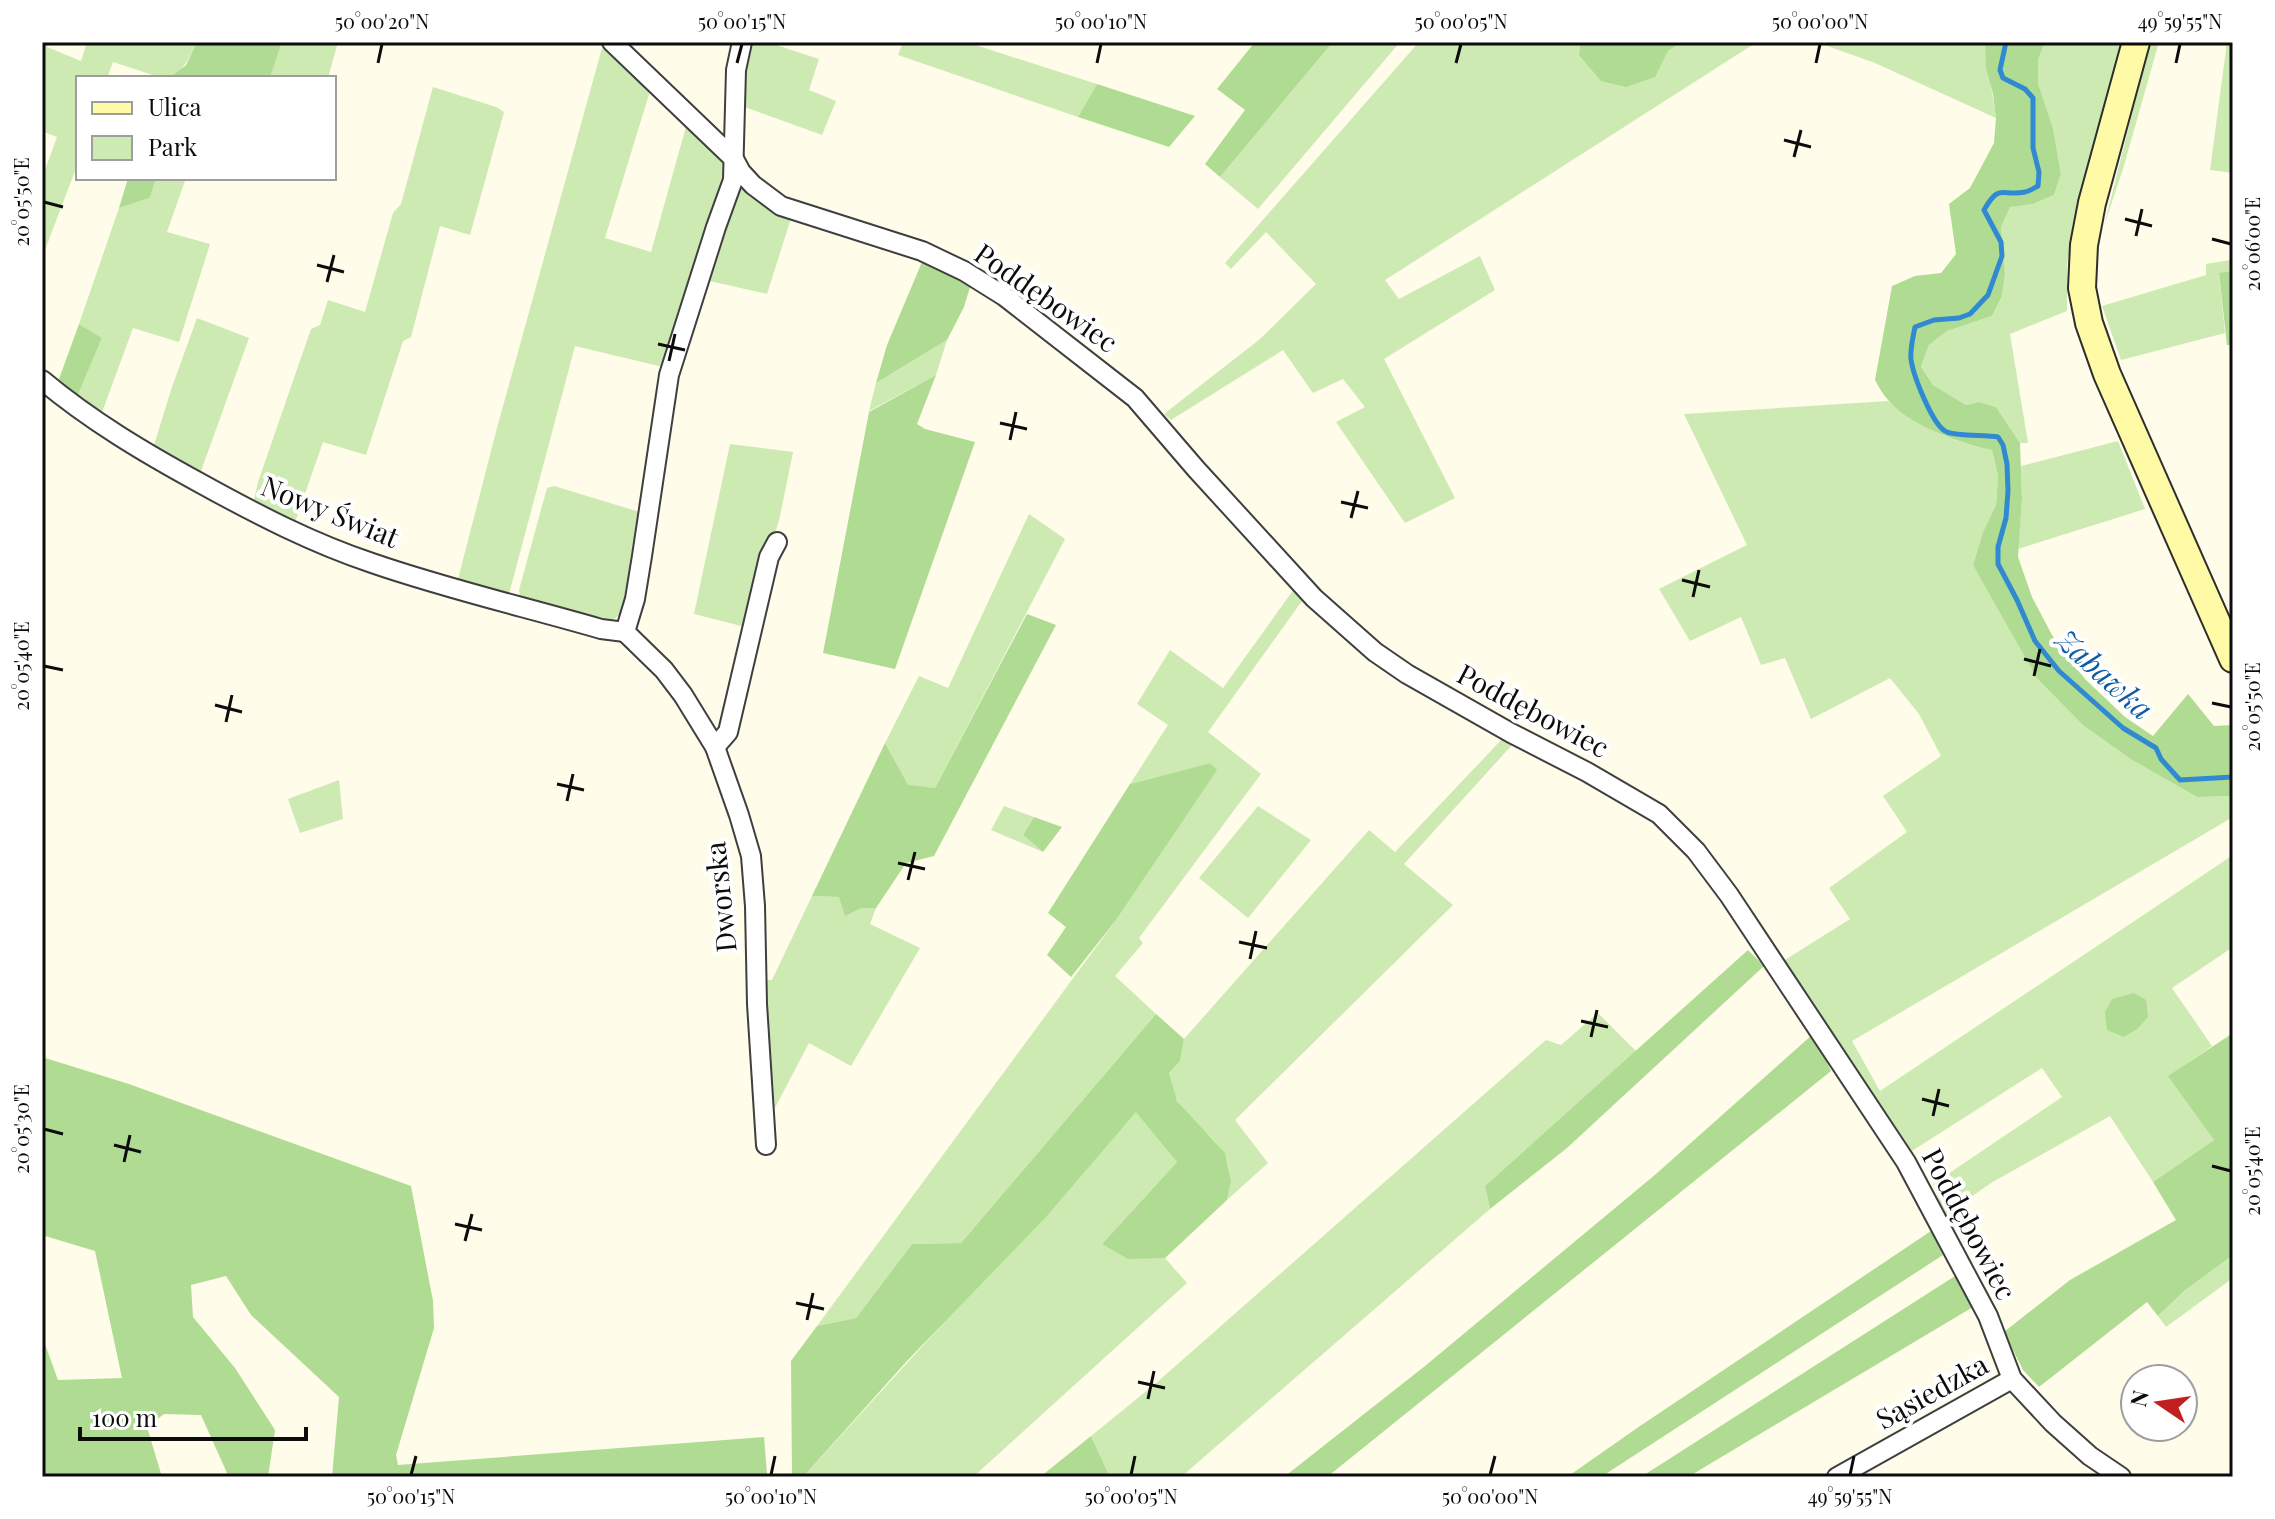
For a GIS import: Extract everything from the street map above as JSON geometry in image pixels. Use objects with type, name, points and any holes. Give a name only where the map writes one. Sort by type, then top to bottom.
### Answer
[{"type":"main road","points":[[2136,42],[2092,203],[2084,245],[2082,288],[2089,323],[2107,374],[2233,659]]},
{"type":"street","name":"Poddębowiec","points":[[612,42],[738,166],[753,185],[781,206],[922,251],[964,271],[1004,296],[1135,398],[1314,598],[1375,652],[1407,674],[1659,814],[1696,851],[1729,895],[1906,1162],[1988,1316],[2012,1379],[2053,1423],[2090,1456],[2121,1477]]},
{"type":"street","points":[[625,632],[635,599],[669,375],[738,166],[736,70],[742,42]]},
{"type":"street","name":"Nowy Świat","points":[[42,380],[75,407],[144,452],[318,543],[398,571],[601,629],[625,632]]},
{"type":"street","points":[[715,747],[728,732],[769,557],[777,542]]},
{"type":"street","name":"Dworska","points":[[625,632],[664,670],[715,747],[751,856],[766,1145]]},
{"type":"street","name":"Sąsiedzka","points":[[1837,1477],[2012,1379]]},
{"type":"green space","points":[[42,42],[49,42],[47,47],[81,61],[87,42],[197,42],[184,66],[171,76],[156,76],[113,62],[108,76],[76,76],[76,168],[45,250],[42,249],[42,178],[57,137],[42,131]]},
{"type":"green space","points":[[197,42],[282,42],[271,76],[172,76],[186,65]]},
{"type":"green space","points":[[282,42],[338,42],[329,76],[271,76]]},
{"type":"green space","points":[[752,42],[767,42],[819,59],[809,90],[836,101],[822,135],[742,106],[744,74]]},
{"type":"green space","points":[[903,42],[966,42],[1097,84],[1078,117],[898,55]]},
{"type":"green space","points":[[1255,42],[1333,42],[1220,177],[1205,164],[1245,110],[1217,89]]},
{"type":"green space","points":[[1333,42],[1400,42],[1258,209],[1220,177]]},
{"type":"green space","points":[[1419,42],[1580,42],[1579,55],[1655,76],[1668,51],[1682,42],[1757,42],[1385,280],[1399,299],[1480,256],[1495,290],[1384,359],[1455,498],[1405,523],[1336,422],[1365,407],[1343,379],[1313,393],[1283,350],[1171,420],[1164,414],[1260,339],[1316,284],[1266,232],[1231,269],[1225,263]]},
{"type":"green space","points":[[1580,42],[1682,42],[1668,51],[1655,77],[1626,87],[1601,81],[1579,55]]},
{"type":"green space","points":[[1816,42],[1985,42],[1996,118],[1875,63]]},
{"type":"green space","points":[[1985,42],[2045,42],[2038,60],[2038,83],[2053,128],[2061,174],[2054,195],[2033,204],[2010,207],[2001,227],[2005,274],[2002,296],[1992,316],[1947,331],[1929,345],[1921,366],[1933,385],[1966,405],[1979,402],[1996,407],[2020,443],[2022,498],[2018,557],[2032,597],[2052,635],[2085,679],[2125,717],[2153,736],[2188,694],[2214,726],[2233,725],[2233,796],[2197,797],[2132,760],[2084,726],[2037,678],[1973,565],[1983,532],[1996,505],[1998,476],[1992,450],[1951,438],[1909,418],[1887,399],[1875,380],[1892,286],[1915,276],[1941,273],[1956,254],[1949,204],[1970,188],[1994,143],[1996,118],[1986,68]]},
{"type":"green space","points":[[2045,42],[2124,42],[2078,203],[2067,265],[2067,311],[2010,334],[2028,443],[2020,443],[1996,407],[1979,402],[1966,405],[1933,385],[1921,365],[1929,345],[1947,331],[1992,316],[2002,296],[2005,274],[2001,227],[2010,206],[2033,204],[2054,195],[2061,174],[2053,128],[2038,83],[2038,60]]},
{"type":"green space","points":[[2150,42],[2159,42],[2104,226]]},
{"type":"green space","points":[[2227,42],[2233,42],[2233,173],[2210,170]]},
{"type":"green space","points":[[602,48],[650,91],[605,238],[651,252],[687,123],[723,158],[729,173],[667,368],[575,346],[509,594],[504,595],[457,583]]},
{"type":"green space","points":[[1097,84],[1195,116],[1169,147],[1078,117]]},
{"type":"green space","points":[[433,87],[504,112],[470,235],[440,226],[411,337],[403,341],[366,455],[323,442],[294,525],[257,507],[254,500],[258,482],[311,329],[320,325],[328,300],[365,312],[393,213],[401,204]]},
{"type":"green space","points":[[127,180],[155,180],[150,198],[119,208]]},
{"type":"green space","points":[[155,180],[185,180],[167,232],[210,244],[179,342],[133,328],[101,415],[77,397],[102,338],[79,324],[119,208],[150,198]]},
{"type":"green space","points":[[741,188],[792,215],[767,294],[705,280],[734,195]]},
{"type":"green space","points":[[2233,197],[2233,271],[2219,274],[2225,333],[2121,360],[2102,306],[2206,275],[2206,264],[2230,260]]},
{"type":"green space","points":[[930,259],[967,279],[970,287],[964,307],[947,340],[876,383],[887,345],[922,262]]},
{"type":"green space","points":[[2233,271],[2233,345],[2227,345],[2219,273]]},
{"type":"green space","points":[[197,318],[249,338],[197,475],[157,451],[154,445]]},
{"type":"green space","points":[[79,324],[102,338],[77,397],[59,379]]},
{"type":"green space","points":[[947,340],[936,375],[869,411],[876,383]]},
{"type":"green space","points":[[936,375],[917,424],[925,429],[975,442],[895,669],[823,653],[869,412]]},
{"type":"green space","points":[[1888,401],[1936,432],[1992,450],[1998,476],[1996,505],[1983,532],[1973,565],[2003,615],[2084,726],[2132,760],[2197,797],[2233,796],[2233,817],[1852,1041],[1880,1091],[2233,855],[2233,947],[2172,988],[2212,1046],[2169,1076],[2214,1140],[2153,1182],[2110,1116],[1991,1183],[1944,1216],[1933,1184],[2062,1097],[2042,1068],[1912,1151],[1780,963],[1850,919],[1829,888],[1907,832],[1883,796],[1941,756],[1919,714],[1890,678],[1811,719],[1785,658],[1761,665],[1741,617],[1690,641],[1659,589],[1747,545],[1684,414]]},
{"type":"green space","points":[[2118,441],[2145,509],[2018,549],[2021,466]]},
{"type":"green space","points":[[730,444],[793,452],[780,516],[749,628],[694,614]]},
{"type":"green space","points":[[554,486],[643,513],[630,599],[622,613],[610,622],[520,597],[519,590],[547,488]]},
{"type":"green space","points":[[1029,514],[1065,539],[935,788],[908,786],[885,743],[919,676],[948,688]]},
{"type":"green space","points":[[1294,589],[1302,601],[1208,732],[1261,774],[1139,938],[1143,943],[1115,976],[1156,1014],[961,1243],[912,1244],[856,1318],[817,1326],[1116,920],[1216,770],[1210,763],[1130,784],[1168,725],[1137,704],[1170,650],[1223,688]]},
{"type":"green space","points":[[1027,614],[1056,625],[934,856],[906,863],[876,908],[861,908],[845,916],[839,897],[812,896],[885,743],[908,785],[935,788]]},
{"type":"green space","points":[[1504,737],[1512,745],[1404,864],[1453,905],[1235,1120],[1268,1163],[1227,1200],[1229,1181],[1224,1155],[1189,1116],[1173,1089],[1169,1073],[1180,1061],[1184,1039],[1369,830],[1395,852]]},
{"type":"green space","points":[[1210,763],[1217,770],[1116,920],[1071,977],[1047,955],[1066,927],[1048,913],[1130,784]]},
{"type":"green space","points":[[339,780],[343,819],[300,833],[288,799]]},
{"type":"green space","points":[[1004,806],[1034,817],[1023,835],[1043,852],[991,830]]},
{"type":"green space","points":[[1258,806],[1311,840],[1248,918],[1199,878]]},
{"type":"green space","points":[[1034,817],[1062,827],[1043,852],[1023,835]]},
{"type":"green space","points":[[812,896],[839,897],[861,908],[876,908],[870,924],[920,948],[851,1066],[809,1043],[768,1121],[763,980],[772,980]]},
{"type":"green space","points":[[1748,950],[1764,966],[1567,1148],[1490,1209],[1485,1186]]},
{"type":"green space","points":[[2134,993],[2146,1000],[2148,1017],[2124,1037],[2107,1030],[2105,1012],[2112,999]]},
{"type":"green space","points":[[1598,1013],[1636,1051],[1485,1186],[1490,1209],[1181,1477],[1110,1477],[1091,1436],[1155,1384],[1546,1040],[1561,1045]]},
{"type":"green space","points":[[1156,1014],[1184,1039],[1180,1061],[1169,1073],[1177,1101],[1225,1153],[1231,1181],[1227,1200],[1165,1258],[1128,1259],[1102,1244],[1177,1162],[1136,1112],[1045,1218],[906,1362],[803,1477],[792,1477],[791,1361],[817,1326],[856,1318],[912,1244],[961,1243]]},
{"type":"green space","points":[[2233,1033],[2233,1255],[2184,1291],[2158,1316],[2147,1302],[2039,1387],[2023,1370],[2004,1332],[2070,1280],[2176,1220],[2153,1182],[2214,1140],[2168,1076]]},
{"type":"green space","points":[[1813,1034],[1831,1071],[1327,1477],[1284,1477],[1425,1366],[1656,1174]]},
{"type":"green space","points":[[42,1057],[129,1084],[411,1186],[433,1301],[434,1328],[396,1455],[398,1465],[764,1437],[767,1474],[740,1477],[332,1477],[339,1397],[251,1315],[226,1276],[191,1285],[193,1317],[235,1368],[275,1430],[268,1477],[225,1477],[227,1473],[201,1415],[164,1414],[147,1427],[162,1477],[42,1477],[42,1336],[58,1380],[122,1378],[95,1251],[42,1235]]},
{"type":"green space","points":[[1137,1111],[1177,1162],[1102,1244],[1164,1257],[1187,1283],[973,1477],[803,1477]]},
{"type":"green space","points":[[1931,1231],[1943,1255],[1601,1477],[1567,1477],[1640,1426]]},
{"type":"green space","points":[[2233,1255],[2233,1278],[2166,1327],[2158,1316],[2184,1291]]},
{"type":"green space","points":[[1955,1276],[1973,1307],[1688,1477],[1641,1477]]},
{"type":"green space","points":[[1091,1436],[1110,1477],[1040,1477]]},
{"type":"waterway","name":"Zabawka","points":[[2006,42],[2000,70],[2003,78],[2025,89],[2033,98],[2033,148],[2039,172],[2038,186],[2025,192],[1998,193],[1989,201],[1984,210],[2001,242],[2002,256],[1988,295],[1970,314],[1934,320],[1915,327],[1911,355],[1913,367],[1924,400],[1942,428],[1957,434],[1998,437],[2003,445],[2008,491],[1998,564],[2035,641],[2059,671],[2123,728],[2156,748],[2161,759],[2180,780],[2233,777]]}]
